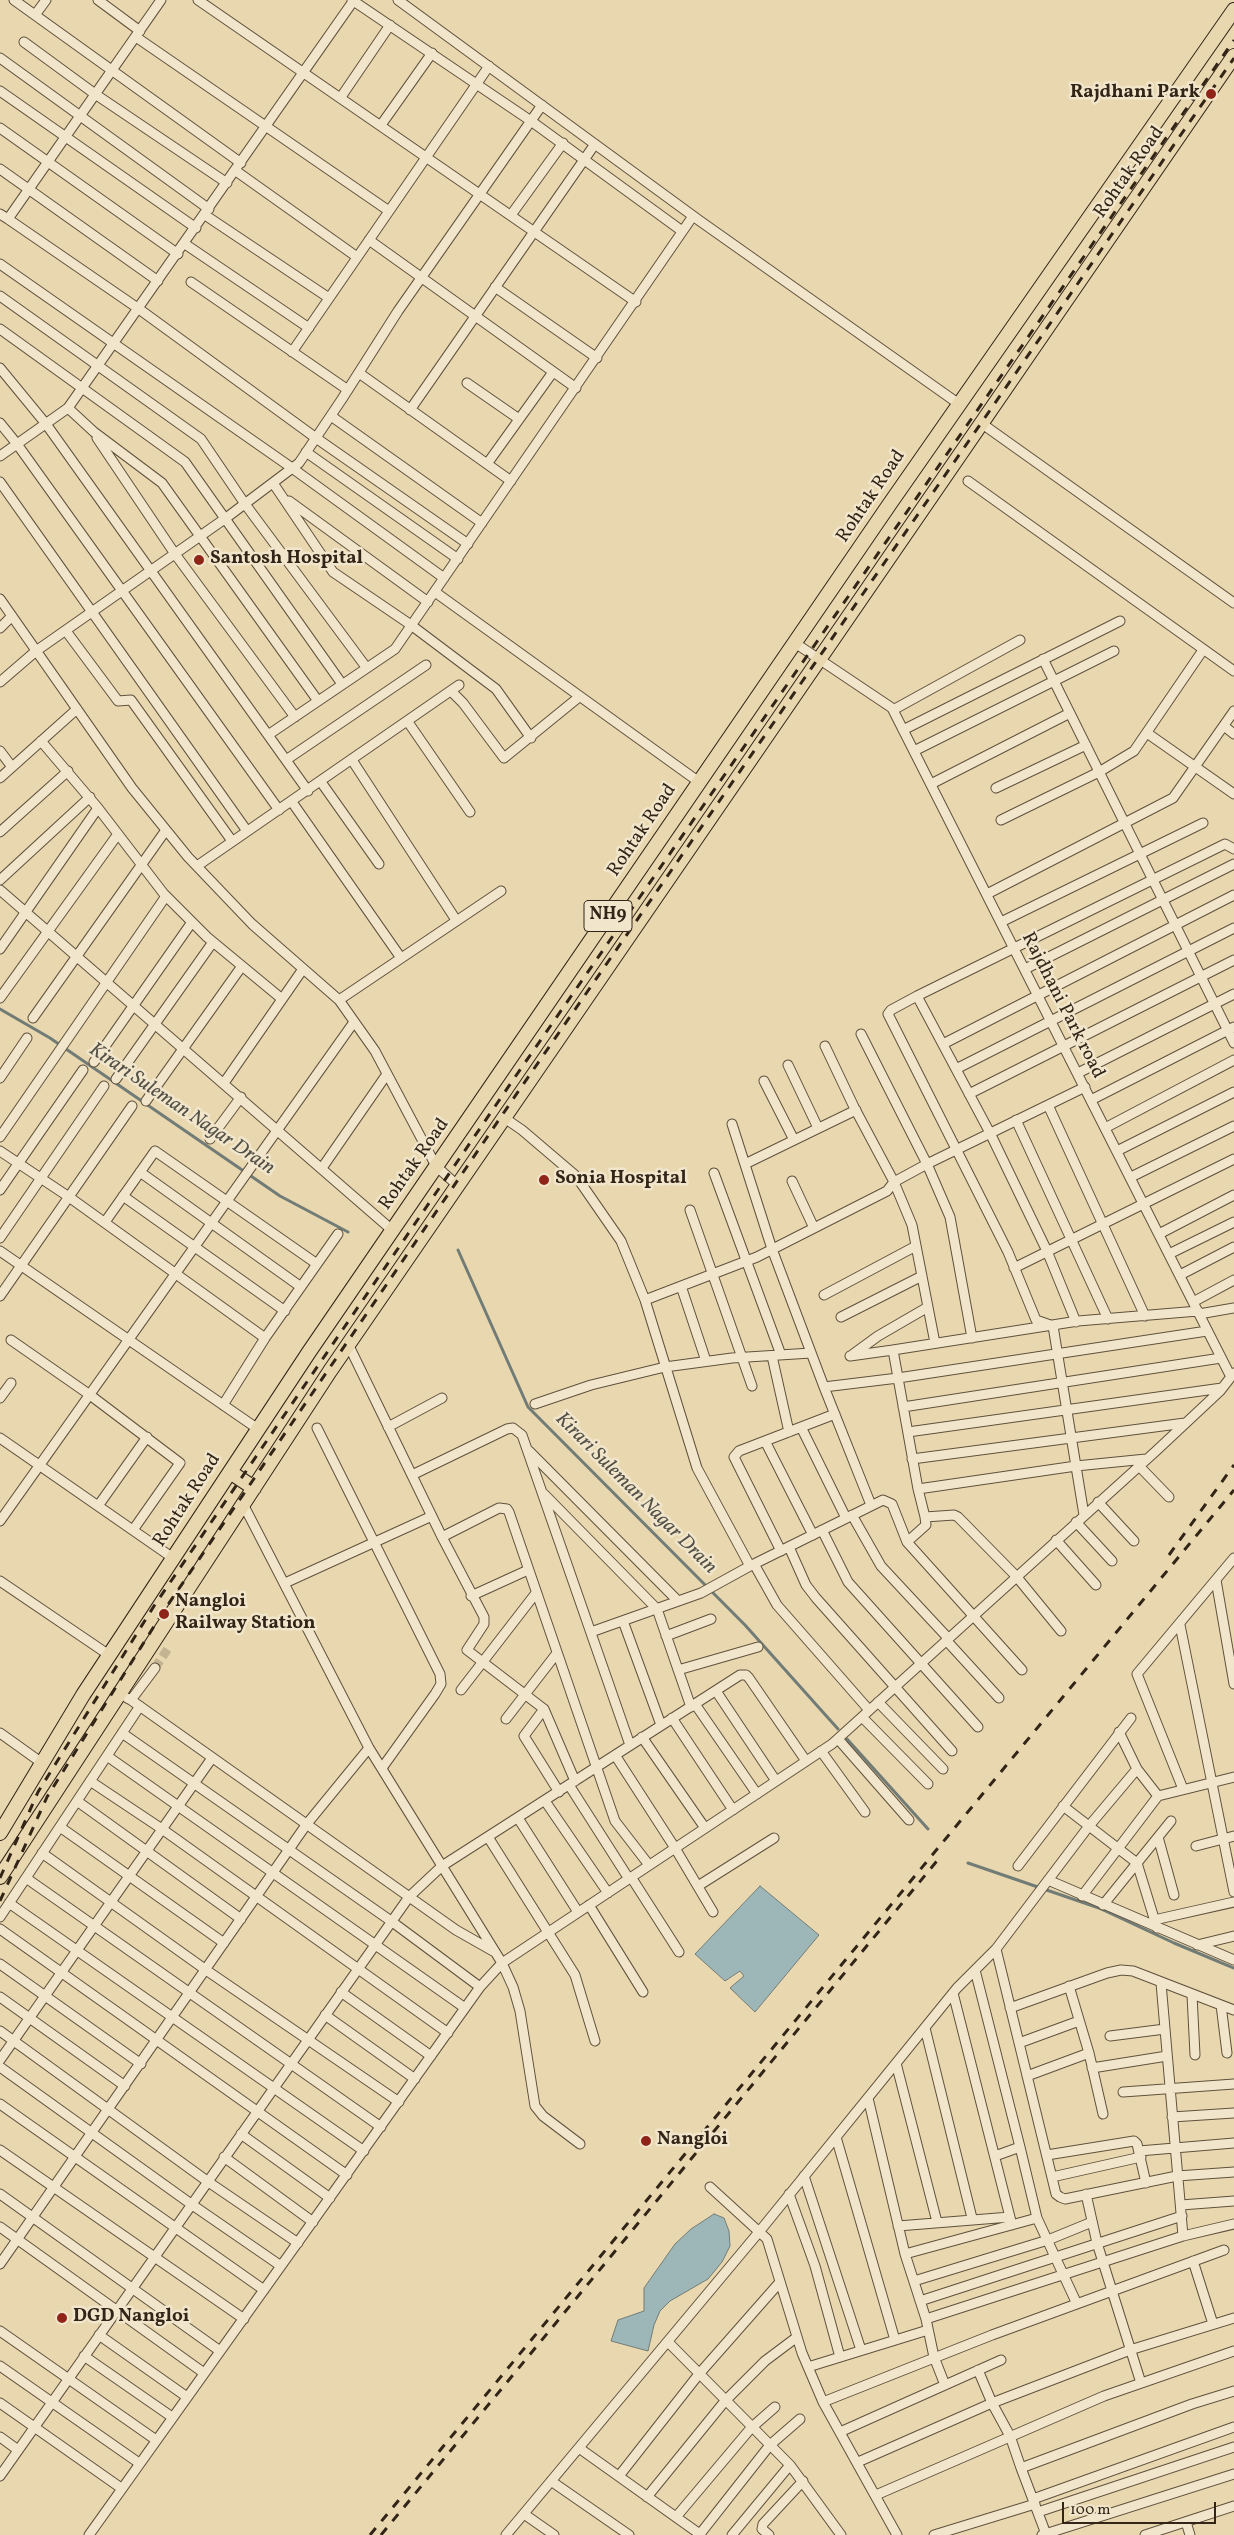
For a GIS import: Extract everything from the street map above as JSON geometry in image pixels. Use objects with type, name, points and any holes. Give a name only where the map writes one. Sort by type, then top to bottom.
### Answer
[{"type":"highway","name":"Rohtak Road","points":[[0,1833],[109,1655],[392,1230],[959,404],[1234,10]]},
{"type":"highway","name":"Rohtak Road","points":[[0,1877],[126,1697],[243,1504],[348,1344],[1234,56]]},
{"type":"highway","points":[[230,1472],[254,1488]]},
{"type":"street","points":[[14,0],[112,70],[357,257]]},
{"type":"street","points":[[35,15],[46,0]]},
{"type":"street","points":[[98,0],[138,34],[267,127],[389,211]]},
{"type":"street","points":[[161,0],[29,189],[4,216],[139,308],[316,438],[468,544]]},
{"type":"street","points":[[198,0],[636,302]]},
{"type":"street","points":[[0,456],[68,408],[267,127],[353,0],[585,158],[682,231]]},
{"type":"street","points":[[398,0],[693,216],[959,404]]},
{"type":"street","points":[[340,97],[390,25]]},
{"type":"street","points":[[24,42],[95,94],[227,183]]},
{"type":"street","points":[[381,125],[432,54]]},
{"type":"street","points":[[0,58],[80,115],[207,212],[329,298]]},
{"type":"street","points":[[292,352],[489,66]]},
{"type":"street","points":[[0,91],[64,138],[196,228]]},
{"type":"street","points":[[0,682],[36,651],[201,536],[292,468],[316,438],[421,278],[542,105]]},
{"type":"street","points":[[0,128],[178,254]]},
{"type":"street","points":[[511,215],[563,143]]},
{"type":"street","points":[[410,410],[595,144]]},
{"type":"street","points":[[0,169],[158,281]]},
{"type":"street","points":[[268,735],[395,649],[636,302],[693,216]]},
{"type":"street","points":[[369,240],[576,388]]},
{"type":"street","points":[[185,244],[309,328]]},
{"type":"street","points":[[0,264],[292,468],[444,578]]},
{"type":"street","points":[[191,282],[348,390]]},
{"type":"street","points":[[495,287],[597,358]]},
{"type":"street","points":[[0,296],[201,439],[245,504],[366,667]]},
{"type":"street","points":[[0,330],[83,387],[182,460],[226,518],[342,684]]},
{"type":"street","points":[[0,368],[46,424],[308,791]]},
{"type":"street","points":[[487,464],[553,372]]},
{"type":"street","points":[[359,373],[511,482]]},
{"type":"street","points":[[467,383],[519,419]]},
{"type":"street","points":[[68,408],[94,432],[159,479],[318,701]]},
{"type":"street","points":[[331,416],[482,523]]},
{"type":"street","points":[[981,423],[1234,603]]},
{"type":"street","points":[[0,424],[17,444],[278,810]]},
{"type":"street","points":[[94,432],[175,554],[295,717]]},
{"type":"street","points":[[306,452],[458,558]]},
{"type":"street","points":[[968,481],[1234,672]]},
{"type":"street","points":[[0,482],[247,831]]},
{"type":"street","points":[[273,483],[333,572],[411,625],[496,689],[531,738]]},
{"type":"street","points":[[282,496],[428,602]]},
{"type":"street","points":[[435,592],[699,782]]},
{"type":"street","points":[[0,599],[132,788],[166,830],[252,924],[339,1000],[387,1074],[436,1166],[457,1185]]},
{"type":"street","points":[[0,628],[12,616]]},
{"type":"street","points":[[903,730],[1120,620]]},
{"type":"street","points":[[66,630],[118,701],[131,700],[232,841]]},
{"type":"street","points":[[893,710],[1020,640]]},
{"type":"street","name":"Rajdhani Park road","points":[[795,643],[893,710],[1207,1331],[1232,1375]]},
{"type":"street","points":[[1001,820],[1099,772],[1134,751],[1203,650]]},
{"type":"street","points":[[914,751],[1114,651]]},
{"type":"street","points":[[1043,660],[1214,1003],[1231,1029],[1234,1043]]},
{"type":"street","points":[[286,760],[426,665]]},
{"type":"street","points":[[197,866],[452,692],[459,685]]},
{"type":"street","points":[[452,692],[463,703],[502,758],[531,738],[579,697]]},
{"type":"street","points":[[0,778],[77,709]]},
{"type":"street","points":[[987,894],[1125,825],[1173,798],[1234,711]]},
{"type":"street","points":[[931,784],[1070,713]]},
{"type":"street","points":[[408,722],[470,812]]},
{"type":"street","points":[[1224,726],[1234,734]]},
{"type":"street","points":[[1147,733],[1197,766],[1234,794]]},
{"type":"street","points":[[41,741],[90,797],[166,896],[213,942],[282,999]]},
{"type":"street","points":[[996,788],[1086,745]]},
{"type":"street","points":[[0,751],[12,767]]},
{"type":"street","points":[[352,760],[456,920]]},
{"type":"street","points":[[0,832],[68,771]]},
{"type":"street","points":[[321,782],[379,864]]},
{"type":"street","points":[[0,880],[90,797]]},
{"type":"street","points":[[292,802],[401,958]]},
{"type":"street","points":[[0,949],[98,808]]},
{"type":"street","points":[[1001,922],[1203,822]]},
{"type":"street","points":[[33,1018],[78,957],[166,830]]},
{"type":"street","points":[[0,998],[118,834]]},
{"type":"street","points":[[1053,1326],[1036,1320],[1014,1268],[957,1150],[888,1014],[891,1010],[917,996],[1225,844],[1234,849]]},
{"type":"street","points":[[1025,969],[1234,864]]},
{"type":"street","points":[[0,890],[392,1230]]},
{"type":"street","points":[[339,1000],[501,891]]},
{"type":"street","points":[[943,1044],[1234,895]]},
{"type":"street","points":[[0,1137],[166,896]]},
{"type":"street","points":[[94,1062],[192,922]]},
{"type":"street","points":[[956,1069],[1052,1022],[1234,928]]},
{"type":"street","points":[[116,1079],[157,1025],[213,942]]},
{"type":"street","points":[[969,1094],[1234,960]]},
{"type":"street","points":[[146,1101],[242,966]]},
{"type":"street","points":[[224,1083],[303,969]]},
{"type":"street","points":[[1078,1073],[1234,994]]},
{"type":"street","points":[[917,996],[990,1134],[1048,1252],[1076,1322]]},
{"type":"street","points":[[0,1520],[354,1022]]},
{"type":"street","points":[[1091,1100],[1231,1029]]},
{"type":"street","points":[[861,1034],[927,1164],[950,1217],[972,1338]]},
{"type":"street","points":[[0,1078],[27,1038]]},
{"type":"street","points":[[825,1046],[894,1182],[912,1225],[935,1344]]},
{"type":"street","points":[[1105,1128],[1234,1060]]},
{"type":"street","points":[[788,1065],[818,1128]]},
{"type":"street","points":[[0,1190],[83,1070]]},
{"type":"street","points":[[322,1168],[387,1074]]},
{"type":"street","points":[[764,1081],[794,1140]]},
{"type":"street","points":[[0,1238],[104,1086]]},
{"type":"street","points":[[645,1300],[772,1249],[887,1191],[894,1182],[927,1164],[1085,1087]]},
{"type":"street","points":[[1117,1151],[1234,1092]]},
{"type":"street","points":[[210,1139],[241,1098]]},
{"type":"street","points":[[1048,1105],[1145,1316]]},
{"type":"street","points":[[0,1296],[132,1106]]},
{"type":"street","points":[[745,1164],[856,1110]]},
{"type":"street","points":[[503,1117],[522,1130],[576,1176],[621,1241],[645,1300],[697,1468],[777,1606],[865,1713],[928,1784]]},
{"type":"street","points":[[1016,1120],[1073,1239],[1108,1319]]},
{"type":"street","points":[[732,1124],[772,1249],[824,1387],[872,1504]]},
{"type":"street","points":[[1130,1177],[1234,1126]]},
{"type":"street","points":[[0,1151],[105,1222],[265,1338]]},
{"type":"street","points":[[105,1222],[155,1151],[317,1264]]},
{"type":"street","points":[[1014,1268],[1234,1159]]},
{"type":"street","points":[[140,1172],[301,1287]]},
{"type":"street","points":[[714,1173],[746,1261],[777,1356],[789,1432]]},
{"type":"street","points":[[792,1180],[814,1228]]},
{"type":"street","points":[[1159,1234],[1234,1195]]},
{"type":"street","points":[[124,1196],[285,1311]]},
{"type":"street","points":[[690,1210],[752,1386]]},
{"type":"street","points":[[1169,1254],[1234,1222]]},
{"type":"street","points":[[223,1405],[265,1338],[338,1234]]},
{"type":"street","points":[[824,1295],[916,1246]]},
{"type":"street","points":[[1180,1275],[1234,1247]]},
{"type":"street","points":[[0,1251],[258,1429]]},
{"type":"street","points":[[841,1316],[922,1276]]},
{"type":"street","points":[[1193,1302],[1234,1280]]},
{"type":"street","points":[[680,1286],[706,1362]]},
{"type":"street","points":[[928,1307],[878,1336],[850,1356],[1076,1322],[1198,1313],[1234,1308]]},
{"type":"street","points":[[1053,1326],[1084,1515]]},
{"type":"street","points":[[824,1387],[898,1378],[1207,1331]]},
{"type":"street","points":[[11,1340],[90,1395],[180,1463],[133,1530]]},
{"type":"street","points":[[348,1344],[485,1620],[467,1650],[544,1709],[572,1783],[630,1878],[679,1952]]},
{"type":"street","points":[[894,1350],[912,1459],[926,1525],[907,1542]]},
{"type":"street","points":[[535,1404],[591,1386],[665,1367],[743,1358],[811,1353]]},
{"type":"street","points":[[903,1407],[1221,1358]]},
{"type":"street","points":[[89,2535],[480,1987],[502,1963],[838,1739],[920,1662],[1186,1423],[1222,1388],[1232,1375]]},
{"type":"street","points":[[0,1398],[10,1383]]},
{"type":"street","points":[[908,1432],[1222,1388]]},
{"type":"street","points":[[388,1427],[442,1398]]},
{"type":"street","points":[[835,1414],[739,1451],[734,1457],[806,1585],[952,1751]]},
{"type":"street","points":[[912,1459],[1186,1423]]},
{"type":"street","points":[[801,1427],[849,1516],[882,1566],[999,1698]]},
{"type":"street","points":[[317,1428],[440,1674],[441,1684],[382,1768]]},
{"type":"street","points":[[412,1475],[507,1429],[518,1430],[527,1449],[630,1745]]},
{"type":"street","points":[[98,1506],[147,1437]]},
{"type":"street","points":[[0,1438],[173,1558]]},
{"type":"street","points":[[765,1441],[817,1533],[848,1582],[978,1727]]},
{"type":"street","points":[[527,1449],[678,1601]]},
{"type":"street","points":[[918,1489],[1076,1466],[1147,1459]]},
{"type":"street","points":[[1139,1466],[1169,1497]]},
{"type":"street","points":[[542,1492],[657,1609],[678,1670],[693,1705],[757,1794]]},
{"type":"street","points":[[591,1632],[701,1593],[752,1565],[883,1500],[892,1504],[907,1542],[1022,1670]]},
{"type":"street","points":[[1098,1502],[1134,1541]]},
{"type":"street","points":[[243,1504],[369,1748],[502,1963],[514,1986],[536,2106],[543,2116],[580,2144]]},
{"type":"street","points":[[442,1536],[499,1508],[507,1508],[615,1821],[649,1865]]},
{"type":"street","points":[[924,1517],[954,1515],[958,1517],[1016,1576],[1061,1631]]},
{"type":"street","points":[[285,1583],[432,1516]]},
{"type":"street","points":[[1076,1522],[1112,1561]]},
{"type":"street","points":[[1056,1540],[1096,1585]]},
{"type":"street","points":[[1183,1789],[1137,1674],[1234,1558]]},
{"type":"street","points":[[472,1596],[528,1570]]},
{"type":"street","points":[[1216,1580],[1234,1684]]},
{"type":"street","points":[[0,1582],[109,1655]]},
{"type":"street","points":[[461,1690],[536,1593]]},
{"type":"street","points":[[666,1636],[711,1619]]},
{"type":"street","points":[[623,1621],[661,1725]]},
{"type":"street","points":[[1180,1624],[1234,1892]]},
{"type":"street","points":[[678,1670],[758,1647]]},
{"type":"street","points":[[506,1719],[557,1653]]},
{"type":"street","points":[[154,1668],[126,1697],[408,1897],[456,1930],[494,1951]]},
{"type":"street","points":[[1,2472],[408,1897],[442,1866],[740,1676],[746,1676],[806,1761]]},
{"type":"street","points":[[716,1691],[776,1781]]},
{"type":"street","points":[[878,1702],[943,1769]]},
{"type":"street","points":[[0,1917],[140,1706]]},
{"type":"street","points":[[544,1709],[524,1736],[559,1792]]},
{"type":"street","points":[[672,1718],[733,1810]]},
{"type":"street","points":[[1018,1866],[1130,1718]]},
{"type":"street","points":[[1119,1732],[1137,1769],[1158,1796]]},
{"type":"street","points":[[0,1733],[42,1763]]},
{"type":"street","points":[[122,1733],[392,1921],[480,1987]]},
{"type":"street","points":[[642,1737],[705,1828]]},
{"type":"street","points":[[838,1739],[909,1820]]},
{"type":"street","points":[[0,2263],[55,2188],[272,1873],[306,1826],[369,1748]]},
{"type":"street","points":[[820,1751],[865,1812]]},
{"type":"street","points":[[107,1756],[465,2008]]},
{"type":"street","points":[[614,1756],[675,1848],[713,1912]]},
{"type":"street","points":[[0,2060],[212,1758]]},
{"type":"street","points":[[506,2535],[759,2232],[953,1993],[996,1950],[1089,1826],[1137,1769]]},
{"type":"street","points":[[1082,1896],[1158,1796],[1234,1777]]},
{"type":"street","points":[[90,1781],[162,1829],[448,2032]]},
{"type":"street","points":[[545,1801],[608,1893]]},
{"type":"street","points":[[76,1802],[241,1919]]},
{"type":"street","points":[[1063,1806],[1137,1862],[1155,1924]]},
{"type":"street","points":[[518,1818],[578,1912]]},
{"type":"street","points":[[1103,1905],[1171,1821]]},
{"type":"street","points":[[60,1827],[224,1943]]},
{"type":"street","points":[[1196,1846],[1234,1836]]},
{"type":"street","points":[[488,1837],[550,1931],[575,1975],[595,2041]]},
{"type":"street","points":[[1158,1837],[1174,1895]]},
{"type":"street","points":[[698,1886],[774,1838]]},
{"type":"street","points":[[42,1853],[206,1970],[399,2102]]},
{"type":"street","points":[[26,1878],[381,2128]]},
{"type":"street","points":[[1046,1882],[1155,1924],[1197,1945],[1234,1960]]},
{"type":"street","points":[[1155,1924],[1234,1902]]},
{"type":"street","points":[[9,1903],[174,2016],[364,2151]]},
{"type":"street","points":[[589,1905],[643,1992]]},
{"type":"street","points":[[0,1929],[347,2175]]},
{"type":"street","points":[[1197,1945],[1234,1936]]},
{"type":"street","points":[[996,1950],[1056,2194],[1060,2198],[1065,2199],[1177,2176],[1234,2172]]},
{"type":"street","points":[[0,1964],[141,2064]]},
{"type":"street","points":[[976,1970],[1037,2218],[1077,2304]]},
{"type":"street","points":[[1010,2008],[1069,1986],[1121,1970],[1133,1971],[1234,2010]]},
{"type":"street","points":[[1162,1983],[1174,2146],[1183,2236]]},
{"type":"street","points":[[1069,1986],[1089,2053],[1103,2114]]},
{"type":"street","points":[[342,1992],[431,2056]]},
{"type":"street","points":[[953,1993],[1011,2221]]},
{"type":"street","points":[[1192,1995],[1195,2056]]},
{"type":"street","points":[[0,1997],[125,2086]]},
{"type":"street","points":[[1221,2005],[1227,2053]]},
{"type":"street","points":[[325,2015],[415,2079]]},
{"type":"street","points":[[1019,2043],[1079,2020]]},
{"type":"street","points":[[925,2028],[972,2218]]},
{"type":"street","points":[[1110,2036],[1165,2029]]},
{"type":"street","points":[[0,2031],[207,2181],[298,2243]]},
{"type":"street","points":[[1027,2076],[1089,2053]]},
{"type":"street","points":[[1092,2068],[1168,2056]]},
{"type":"street","points":[[896,2063],[937,2222]]},
{"type":"street","points":[[0,2066],[191,2204],[282,2266]]},
{"type":"street","points":[[1123,2092],[1234,2084]]},
{"type":"street","points":[[868,2098],[905,2254],[926,2320],[934,2358],[946,2385]]},
{"type":"street","points":[[0,2104],[77,2156],[264,2290]]},
{"type":"street","points":[[1172,2117],[1234,2113]]},
{"type":"street","points":[[241,2134],[330,2198]]},
{"type":"street","points":[[836,2137],[895,2340]]},
{"type":"street","points":[[1047,2155],[1131,2141],[1136,2142],[1146,2183]]},
{"type":"street","points":[[1052,2177],[1174,2146],[1234,2143]]},
{"type":"street","points":[[995,2156],[1020,2147]]},
{"type":"street","points":[[0,2150],[244,2319]]},
{"type":"street","points":[[224,2157],[313,2222]]},
{"type":"street","points":[[804,2176],[861,2350]]},
{"type":"street","points":[[710,2187],[759,2232],[770,2245],[797,2338],[823,2402],[897,2535]]},
{"type":"street","points":[[0,2194],[220,2351]]},
{"type":"street","points":[[789,2194],[815,2266],[840,2357]]},
{"type":"street","points":[[1086,2194],[1102,2262],[1141,2383]]},
{"type":"street","points":[[1181,2205],[1234,2201]]},
{"type":"street","points":[[920,2301],[1182,2216]]},
{"type":"street","points":[[898,2226],[972,2218],[1011,2221]]},
{"type":"street","points":[[905,2254],[1011,2221],[1037,2218]]},
{"type":"street","points":[[914,2281],[1048,2240],[1092,2222]]},
{"type":"street","points":[[926,2320],[1183,2236],[1234,2224]]},
{"type":"street","points":[[0,2227],[204,2373]]},
{"type":"street","points":[[823,2402],[934,2358],[1224,2250]]},
{"type":"street","points":[[1193,2261],[1213,2324]]},
{"type":"street","points":[[619,2476],[699,2374],[780,2282]]},
{"type":"street","points":[[858,2462],[992,2403],[1130,2350],[1234,2318]]},
{"type":"street","points":[[808,2367],[928,2330]]},
{"type":"street","points":[[0,2331],[156,2440]]},
{"type":"street","points":[[99,2335],[187,2397]]},
{"type":"street","points":[[647,2496],[725,2401],[764,2361],[797,2338]]},
{"type":"street","points":[[668,2342],[751,2428],[790,2465],[841,2535]]},
{"type":"street","points":[[876,2495],[1010,2436],[1141,2383],[1234,2351]]},
{"type":"street","points":[[84,2356],[172,2417]]},
{"type":"street","points":[[840,2432],[1001,2360]]},
{"type":"street","points":[[0,2366],[139,2463]]},
{"type":"street","points":[[978,2370],[992,2403],[1010,2436],[1044,2534],[1234,2474]]},
{"type":"street","points":[[1021,2468],[1192,2404],[1234,2391]]},
{"type":"street","points":[[0,2403],[121,2488]]},
{"type":"street","points":[[676,2517],[751,2428],[775,2407]]},
{"type":"street","points":[[579,2448],[700,2534],[770,2445],[800,2419]]},
{"type":"street","points":[[1035,2505],[1234,2427]]},
{"type":"street","points":[[0,2437],[18,2450]]},
{"type":"street","points":[[934,2535],[1234,2447]]},
{"type":"street","points":[[732,2535],[790,2465]]},
{"type":"street","points":[[551,2481],[629,2535]]},
{"type":"street","points":[[769,2535],[762,2529],[763,2524],[803,2481]]},
{"type":"street","points":[[1146,2535],[1234,2506]]},
{"type":"street","points":[[524,2514],[554,2535]]},
{"type":"street","points":[[1186,2522],[1190,2535]]},
{"type":"water","points":[[760,1886],[819,1935],[755,2012],[730,1988],[744,1976],[740,1971],[725,1981],[695,1954]]},
{"type":"water","points":[[714,2214],[724,2218],[729,2231],[730,2246],[722,2262],[708,2279],[670,2301],[660,2311],[654,2325],[648,2351],[611,2341],[618,2320],[644,2311],[644,2288],[675,2244],[691,2229]]},
{"type":"waterway","name":"Kirari Suleman Nagar Drain","points":[[0,1009],[50,1038],[280,1196],[348,1232]]},
{"type":"waterway","name":"Kirari Suleman Nagar Drain","points":[[458,1250],[528,1407],[745,1625],[838,1729]]},
{"type":"waterway","name":"Kirari Suleman Nagar Drain","points":[[847,1739],[928,1829]]},
{"type":"waterway","name":"Kirari Suleman Nagar Drain","points":[[968,1863],[1099,1908],[1174,1943],[1234,1968]]},
{"type":"tunnel","points":[[155,1668],[169,1647]]},
{"type":"railway","points":[[0,1878],[38,1792],[154,1606],[513,1080],[1234,40]]},
{"type":"railway","points":[[0,1901],[47,1797],[163,1612],[522,1086],[1234,58]]},
{"type":"railway","points":[[1169,1555],[1234,1465]]},
{"type":"railway","points":[[370,2535],[1234,1490]]},
{"type":"railway","points":[[381,2535],[941,1856]]},
{"type":"place","name":"Rajdhani Park","points":[[1211,94]]},
{"type":"place","name":"Santosh Hospital","points":[[199,560]]},
{"type":"place","name":"Sonia Hospital","points":[[544,1180]]},
{"type":"place","name":"Nangloi Railway Station","points":[[164,1614]]},
{"type":"place","name":"Nangloi","points":[[646,2141]]},
{"type":"place","name":"DGD Nangloi","points":[[62,2318]]}]
